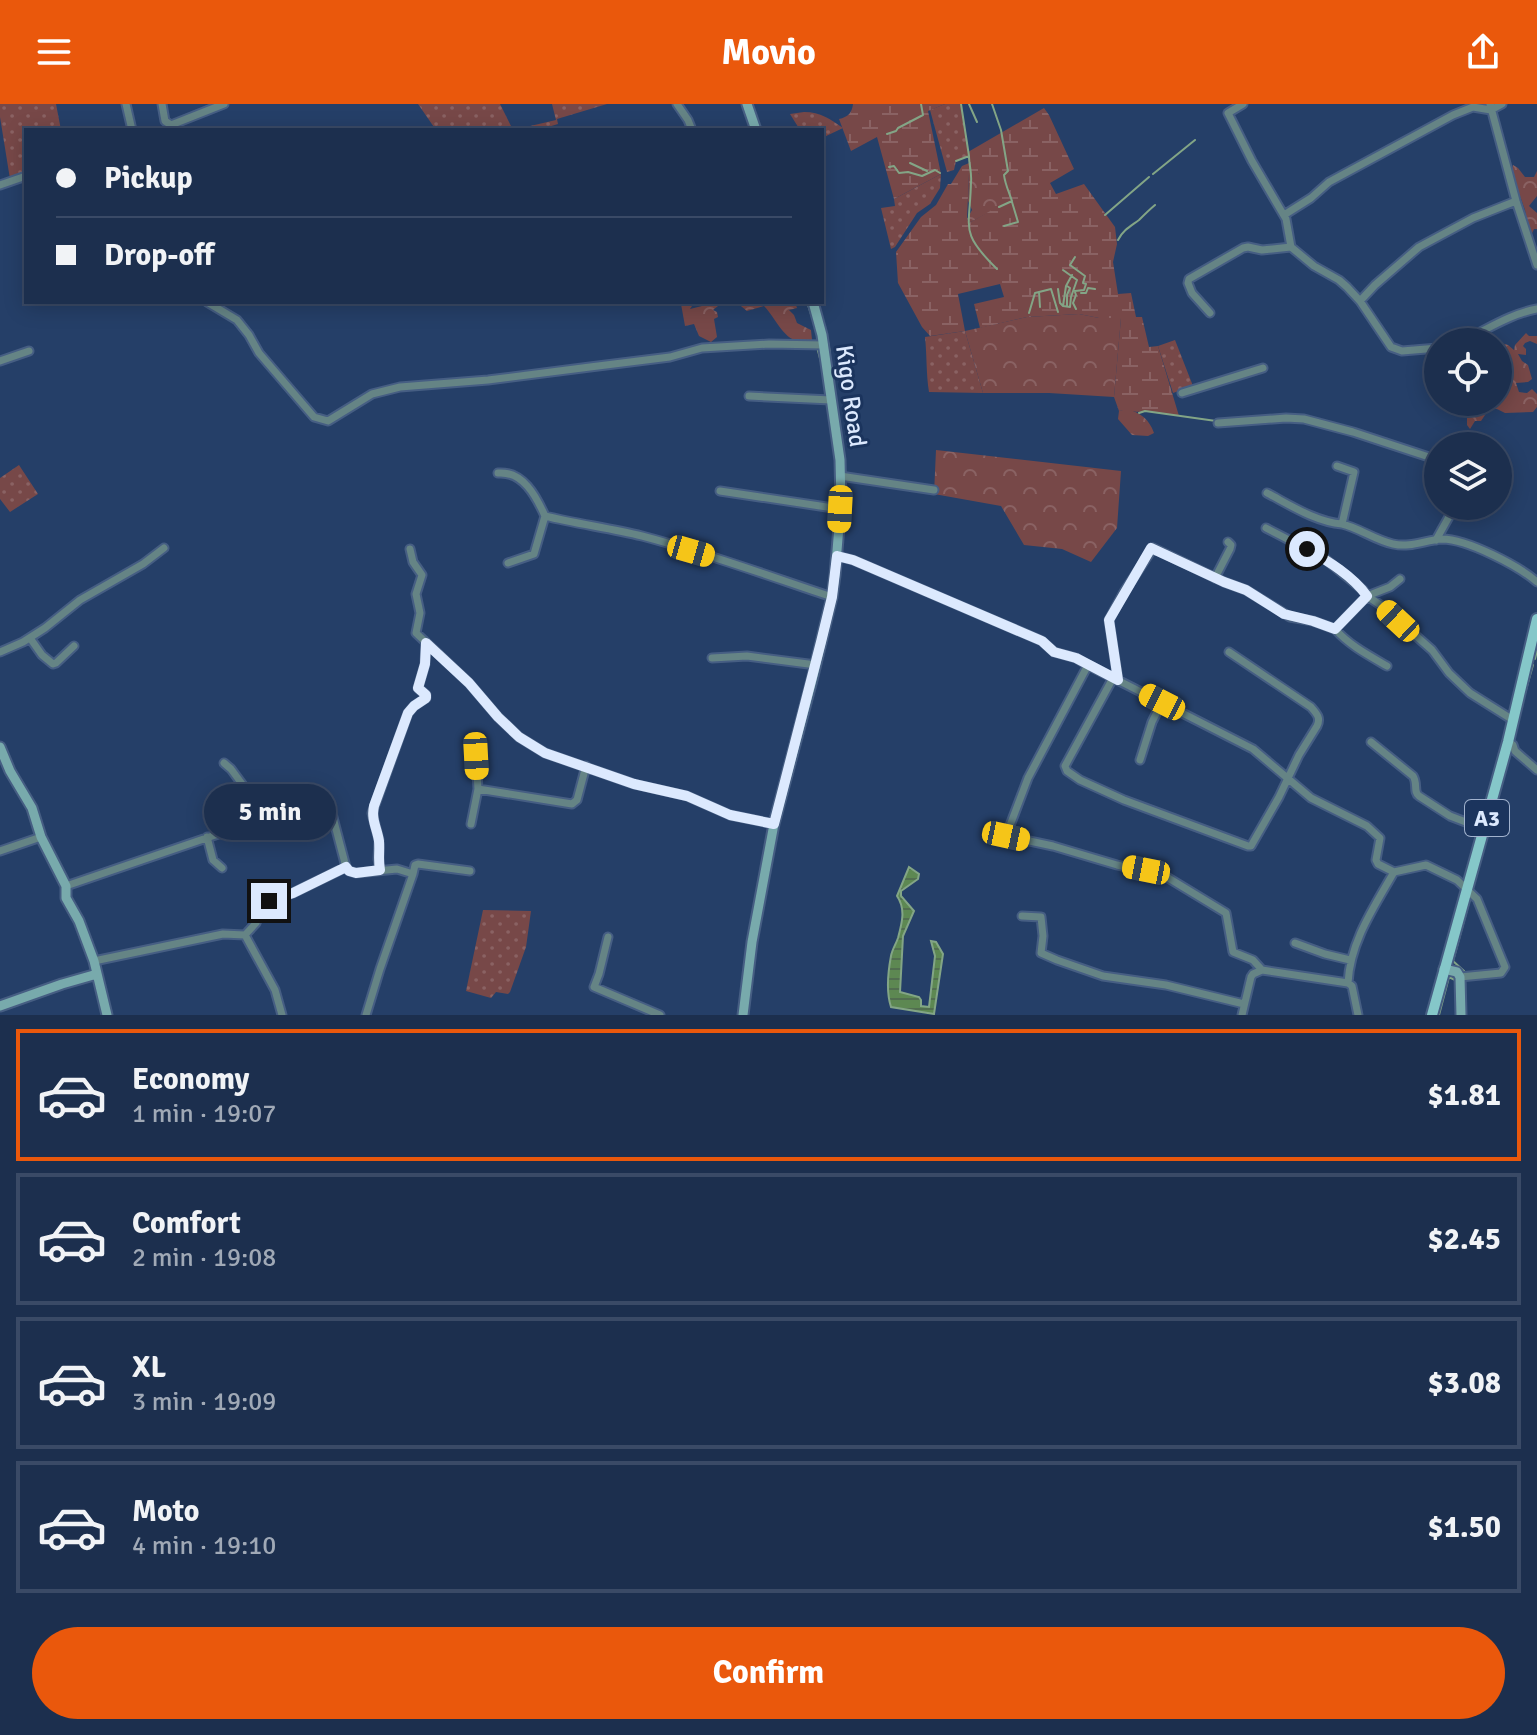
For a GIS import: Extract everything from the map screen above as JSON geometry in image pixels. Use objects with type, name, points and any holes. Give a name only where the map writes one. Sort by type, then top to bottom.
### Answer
[{"type":"main road","name":"A3","points":[[1432,1015],[1508,742],[1537,619]]},
{"type":"street","points":[[126,104],[132,128]]},
{"type":"street","points":[[162,104],[165,121],[171,125],[224,104]]},
{"type":"street","points":[[677,104],[691,128]]},
{"type":"street","points":[[747,104],[755,128]]},
{"type":"street","points":[[1243,104],[1228,113],[1284,215],[1291,247],[1314,266],[1339,280],[1360,301],[1391,347],[1402,351],[1424,349]]},
{"type":"street","points":[[1284,215],[1329,182],[1453,115],[1473,107],[1502,104]]},
{"type":"street","points":[[1491,107],[1537,265]]},
{"type":"street","points":[[0,185],[24,177]]},
{"type":"street","points":[[1360,301],[1419,247],[1473,218],[1516,201]]},
{"type":"street","points":[[1210,313],[1192,293],[1189,279],[1243,248],[1291,247]]},
{"type":"street","points":[[210,304],[237,320],[271,367],[314,417],[322,421],[336,417],[372,394],[400,387],[488,380],[670,357],[702,348],[824,345]]},
{"type":"street","name":"Kigo Road","points":[[743,1015],[752,942],[774,824],[832,597],[837,556],[840,460],[824,345],[814,304]]},
{"type":"street","points":[[1487,328],[1537,309]]},
{"type":"street","points":[[0,361],[29,351]]},
{"type":"street","points":[[1182,393],[1263,368]]},
{"type":"street","points":[[749,396],[831,400]]},
{"type":"street","points":[[1218,423],[1304,419],[1424,455]]},
{"type":"street","points":[[1337,466],[1354,472],[1342,524]]},
{"type":"street","points":[[498,473],[509,474],[527,485],[545,516],[534,554],[508,563]]},
{"type":"street","points":[[840,476],[934,490]]},
{"type":"street","points":[[720,491],[840,509]]},
{"type":"street","points":[[1267,493],[1316,517],[1391,544],[1448,540],[1494,556],[1517,567],[1537,582]]},
{"type":"street","points":[[545,516],[642,536],[832,597]]},
{"type":"street","points":[[1436,540],[1447,520]]},
{"type":"street","points":[[1266,528],[1324,558],[1432,650],[1449,673],[1470,693],[1513,720]]},
{"type":"street","points":[[1215,578],[1230,549],[1228,542]]},
{"type":"street","points":[[0,652],[30,638],[80,600],[143,564],[164,548]]},
{"type":"street","points":[[1229,652],[1311,707],[1319,719],[1253,844],[1248,846],[1124,800],[1068,773],[1065,767],[1115,679],[1109,620],[1150,549],[1155,548],[1246,590],[1290,617],[1335,629],[1360,651],[1387,666]]},
{"type":"street","points":[[410,549],[413,562],[422,575],[416,594],[420,613],[416,631],[519,737],[545,753],[634,784],[687,796],[730,815],[774,824]]},
{"type":"street","points":[[837,556],[853,560],[1042,641],[1054,652],[1076,658],[1253,749],[1311,798],[1377,833],[1381,840],[1376,860],[1378,864],[1394,872],[1426,865],[1457,880],[1479,903],[1505,967],[1501,973],[1460,977]]},
{"type":"street","points":[[1335,629],[1367,596],[1390,587],[1400,579]]},
{"type":"street","points":[[30,638],[53,664],[74,646]]},
{"type":"street","points":[[380,870],[374,806],[408,713],[426,698],[418,688],[425,664],[426,643]]},
{"type":"street","points":[[712,658],[747,656],[816,665]]},
{"type":"street","points":[[1088,665],[1028,778],[1006,836],[1146,870],[1176,881],[1226,913],[1233,952],[1253,960],[1262,970]]},
{"type":"street","points":[[1140,760],[1162,702]]},
{"type":"street","points":[[1371,742],[1413,776],[1419,796],[1450,816],[1484,829]]},
{"type":"street","points":[[1508,742],[1537,770]]},
{"type":"street","points":[[0,747],[4,763],[32,808],[41,837],[66,886],[66,898],[79,921],[94,961],[107,1015]]},
{"type":"street","points":[[471,824],[478,789],[476,756]]},
{"type":"street","points":[[66,886],[227,831],[251,817],[259,809],[224,763]]},
{"type":"street","points":[[478,789],[572,804],[577,800],[586,766]]},
{"type":"street","points":[[331,810],[349,871],[397,869],[413,874]]},
{"type":"street","points":[[0,851],[41,837]]},
{"type":"street","points":[[207,837],[213,860],[222,868]]},
{"type":"street","points":[[366,1015],[415,865],[470,871]]},
{"type":"street","points":[[245,935],[256,923],[262,906],[269,901],[346,867]]},
{"type":"street","points":[[1348,983],[1350,960],[1363,928],[1394,872]]},
{"type":"street","points":[[1022,916],[1041,917],[1041,953],[1057,960],[1103,976],[1166,985],[1244,1004]]},
{"type":"street","points":[[94,961],[212,936],[230,933],[245,935]]},
{"type":"street","points":[[245,935],[275,990],[282,1015]]},
{"type":"street","points":[[608,937],[594,987],[660,1015]]},
{"type":"street","points":[[1295,943],[1350,960]]},
{"type":"street","points":[[1444,969],[1457,972],[1460,977],[1461,1015]]},
{"type":"street","points":[[1242,1015],[1251,977],[1262,970],[1348,983],[1352,986],[1358,1015]]},
{"type":"street","points":[[4,1015],[0,1006],[97,974]]},
{"type":"green space","points":[[0,104],[56,104],[61,128],[24,128],[24,175],[10,179]]},
{"type":"green space","points":[[418,104],[500,104],[512,128],[435,128]]},
{"type":"green space","points":[[552,104],[607,104],[557,119],[558,124],[545,128],[522,128],[556,120]]},
{"type":"green space","points":[[853,104],[945,104],[928,111],[941,174],[894,199],[877,137],[851,151],[839,119],[849,114]]},
{"type":"green space","points":[[945,104],[961,104],[969,156],[956,161],[954,170],[947,172],[930,110]]},
{"type":"green space","points":[[1044,108],[1074,169],[1050,183],[1056,194],[1084,184],[1115,227],[1117,244],[1113,262],[1118,294],[1131,293],[1136,317],[1142,317],[1149,347],[1158,346],[1179,416],[1119,411],[1114,397],[1121,318],[1079,314],[1027,317],[980,328],[974,304],[1004,297],[1000,284],[958,294],[965,331],[930,336],[922,327],[898,283],[896,252],[921,217],[936,205],[962,166],[969,163],[968,152]],"holes":[[[978,173],[982,179],[982,195],[999,197],[999,206],[969,223],[969,174]]]},
{"type":"green space","points":[[810,112],[843,128],[824,137],[824,128],[799,128],[790,114]]},
{"type":"green space","points":[[1513,165],[1525,177],[1534,177],[1537,171],[1537,196],[1529,206],[1537,213],[1537,229],[1530,238],[1525,210],[1511,171]]},
{"type":"green space","points":[[969,173],[978,173],[1000,197],[999,207],[969,223],[967,219],[972,210],[968,201]]},
{"type":"green space","points":[[941,174],[940,188],[930,204],[917,213],[891,249],[881,208],[895,206],[894,199]]},
{"type":"green space","points":[[681,304],[689,304],[692,306],[690,309],[720,304],[713,310],[718,317],[714,319],[717,337],[711,342],[699,336],[694,324],[685,326]]},
{"type":"green space","points":[[738,304],[796,304],[797,308],[789,310],[797,323],[811,330],[812,340],[803,342],[789,337],[764,306],[747,311]]},
{"type":"green space","points":[[1079,314],[1121,318],[1114,397],[983,393],[965,331],[1027,317]]},
{"type":"green space","points":[[965,331],[983,393],[929,392],[925,337]]},
{"type":"green space","points":[[1526,333],[1537,336],[1537,344],[1530,341],[1523,346],[1526,355],[1518,354],[1528,365],[1532,379],[1516,383],[1519,392],[1527,393],[1532,389],[1537,394],[1537,407],[1533,412],[1512,413],[1512,348],[1514,350]]},
{"type":"green space","points":[[1175,340],[1193,386],[1173,393],[1158,346]]},
{"type":"green space","points":[[1127,409],[1144,417],[1154,433],[1148,436],[1132,435],[1118,419],[1119,411]]},
{"type":"green space","points":[[1467,416],[1484,416],[1481,421],[1475,421],[1470,429]]},
{"type":"green space","points":[[936,450],[1121,471],[1117,528],[1091,562],[1062,549],[1024,545],[1001,506],[934,494]]},
{"type":"green space","points":[[19,465],[38,494],[10,512],[0,499],[0,478]]},
{"type":"green space","points":[[483,910],[531,911],[526,947],[510,992],[496,992],[491,998],[466,991]]},
{"type":"shaded area","points":[[909,867],[919,874],[918,879],[901,891],[901,896],[914,911],[903,936],[900,992],[919,997],[921,1006],[929,1007],[935,956],[931,941],[936,942],[943,954],[934,1014],[891,1007],[889,1001],[890,962],[902,916],[902,906],[897,896]]},
{"type":"waterway","points":[[742,104],[750,125]]},
{"type":"waterway","points":[[887,134],[923,115],[921,104]]},
{"type":"waterway","points":[[956,161],[969,156],[961,104]]},
{"type":"waterway","points":[[969,104],[977,122]]},
{"type":"waterway","points":[[992,104],[1001,130],[1008,171],[1004,175],[1012,201],[999,207]]},
{"type":"waterway","points":[[1153,174],[1195,140]]},
{"type":"waterway","points":[[969,156],[969,229],[977,246],[997,269]]},
{"type":"waterway","points":[[910,163],[927,171]]},
{"type":"waterway","points":[[889,167],[894,166],[899,173],[922,176],[935,170],[940,173]]},
{"type":"waterway","points":[[1105,215],[1149,177]]},
{"type":"waterway","points":[[1004,226],[1018,222],[1012,202]]},
{"type":"waterway","points":[[1118,240],[1155,205]]},
{"type":"waterway","points":[[1075,257],[1070,265],[1085,276],[1083,283],[1086,284],[1084,290],[1075,291]]},
{"type":"waterway","points":[[1063,270],[1077,280],[1070,307],[1063,306],[1066,286],[1072,275]]},
{"type":"waterway","points":[[1067,286],[1070,288],[1067,306]]},
{"type":"waterway","points":[[1081,293],[1086,293],[1088,288],[1095,289]]},
{"type":"waterway","points":[[1029,313],[1035,293],[1051,289],[1058,312]]},
{"type":"waterway","points":[[1058,289],[1063,306]]},
{"type":"waterway","points":[[1039,292],[1040,307]]},
{"type":"waterway","points":[[1075,292],[1073,303],[1076,309]]},
{"type":"waterway","points":[[808,304],[813,320]]},
{"type":"waterway","points":[[818,304],[826,334]]},
{"type":"waterway","points":[[828,342],[830,353]]},
{"type":"waterway","points":[[817,347],[821,362]]},
{"type":"waterway","points":[[1139,413],[1145,411],[1216,421]]},
{"type":"waterway","points":[[1535,659],[1537,651]]},
{"type":"waterway","points":[[1521,707],[1533,665]]},
{"type":"waterway","points":[[1490,826],[1505,772]]},
{"type":"waterway","points":[[1472,890],[1488,833]]},
{"type":"waterway","points":[[1464,971],[1453,961],[1471,895]]},
{"type":"waterway","points":[[1439,1015],[1449,977],[1457,981]]},
{"type":"route","points":[[269,901],[346,867],[356,873],[380,870],[379,840],[372,813],[408,713],[427,696],[418,688],[425,664],[426,643],[469,683],[519,737],[545,753],[634,784],[687,796],[730,815],[774,824],[832,597],[837,556],[853,560],[1042,641],[1054,652],[1076,658],[1118,680],[1109,620],[1151,548],[1246,590],[1290,617],[1335,629],[1367,596],[1324,558],[1307,549]]}]
